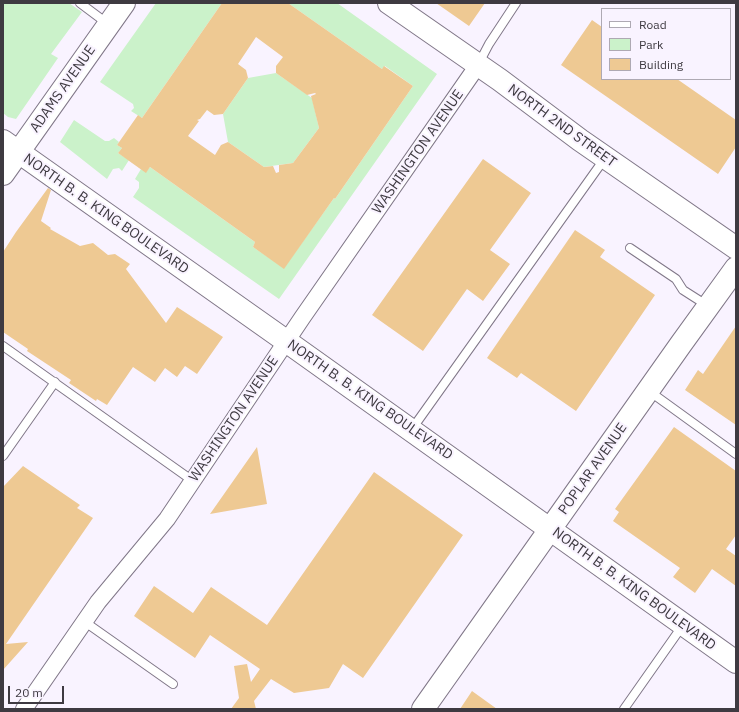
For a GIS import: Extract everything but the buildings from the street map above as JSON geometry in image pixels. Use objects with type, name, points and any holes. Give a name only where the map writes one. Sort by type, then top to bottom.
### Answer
[{"type":"main road","name":"ADAMS AVENUE","points":[[3,174],[11,147],[124,3]]},
{"type":"main road","name":"NORTH 2ND STREET","points":[[389,3],[605,157],[736,248]]},
{"type":"main road","name":"NORTH B. B. KING BOULEVARD","points":[[11,147],[412,430],[736,662]]},
{"type":"main road","name":"POPLAR AVENUE","points":[[423,709],[736,268]]},
{"type":"street","name":"WASHINGTON AVENUE","points":[[24,709],[98,602],[167,519],[286,341],[478,65]]},
{"type":"lane","points":[[80,3],[108,24]]},
{"type":"lane","points":[[478,65],[489,44],[516,3]]},
{"type":"lane","points":[[412,430],[605,157]]},
{"type":"lane","points":[[630,248],[676,279],[682,290],[708,307]]},
{"type":"lane","points":[[3,346],[193,481]]},
{"type":"lane","points":[[3,456],[55,382]]},
{"type":"lane","points":[[648,391],[736,454]]},
{"type":"lane","points":[[85,622],[173,684]]},
{"type":"lane","points":[[624,709],[684,624]]},
{"type":"green space","points":[[3,3],[69,3],[82,12],[51,54],[58,58],[16,119],[8,117],[3,113]]},
{"type":"green space","points":[[156,3],[222,3],[142,118],[131,111],[134,108],[133,104],[100,82]]},
{"type":"green space","points":[[288,3],[337,3],[437,74],[279,299],[133,197],[139,188],[139,182],[135,179],[141,169],[146,172],[150,167],[255,242],[253,247],[284,268],[334,198],[335,199],[413,86],[385,66],[382,69]]},
{"type":"green space","points":[[276,73],[312,98],[319,128],[293,163],[264,167],[228,142],[223,114],[248,78]]},
{"type":"green space","points":[[74,120],[105,141],[109,141],[114,138],[119,142],[117,145],[122,148],[118,153],[129,160],[122,171],[119,168],[113,169],[107,179],[60,142]]}]
